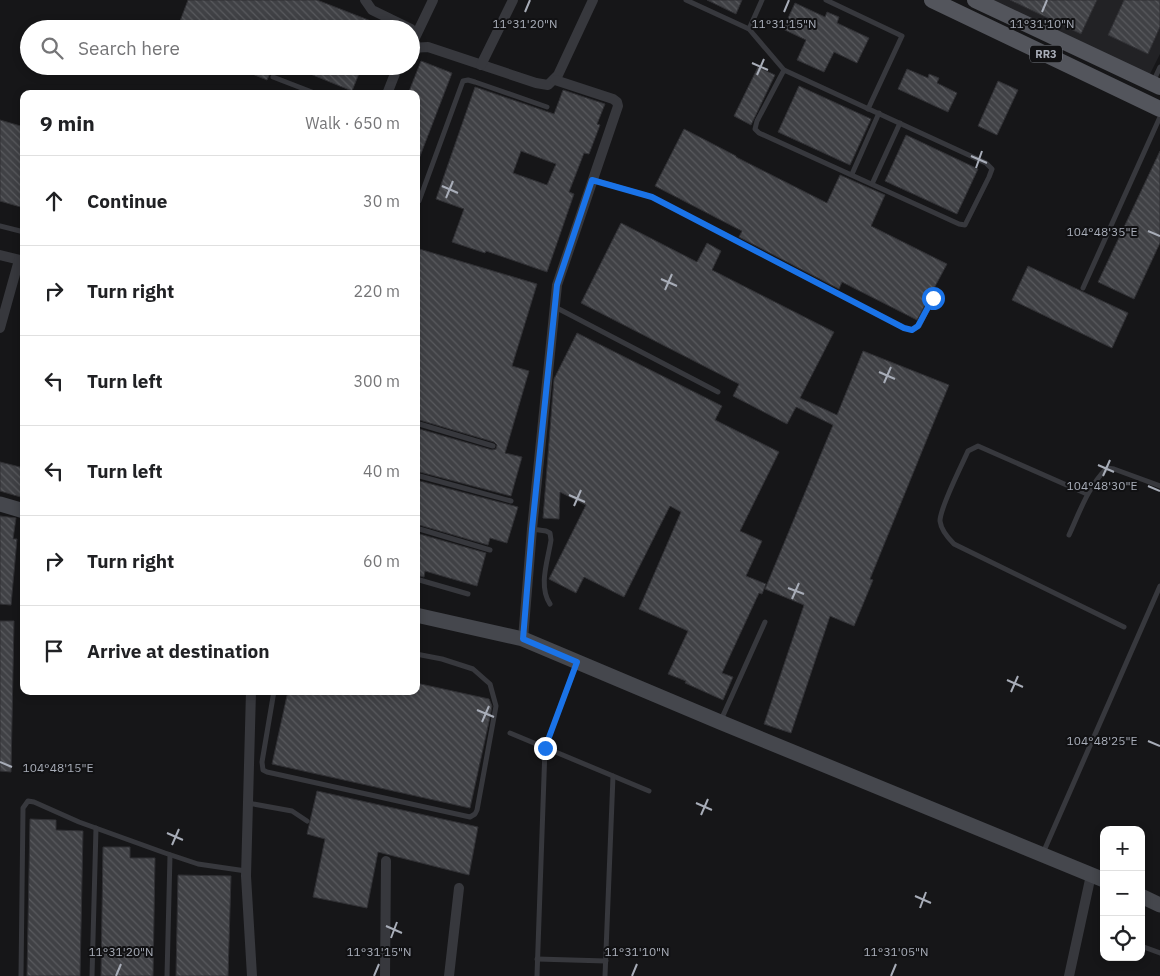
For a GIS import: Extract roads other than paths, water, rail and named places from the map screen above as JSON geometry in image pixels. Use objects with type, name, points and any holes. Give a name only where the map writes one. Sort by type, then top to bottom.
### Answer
[{"type":"main road","name":"RR3","points":[[932,0],[1160,109]]},
{"type":"main road","name":"RR3","points":[[976,0],[1156,85]]},
{"type":"street","points":[[365,0],[372,10],[392,20]]},
{"type":"street","points":[[420,20],[433,0]]},
{"type":"street","points":[[482,65],[513,0]]},
{"type":"street","points":[[420,47],[428,47],[536,84],[548,85],[555,80],[593,0]]},
{"type":"street","points":[[389,90],[394,75]]},
{"type":"street","points":[[523,639],[532,529],[557,285],[618,106],[613,98],[555,80]]},
{"type":"street","points":[[0,255],[20,260]]},
{"type":"street","points":[[0,328],[20,267]]},
{"type":"street","points":[[0,504],[20,510]]},
{"type":"street","points":[[420,616],[523,639],[1097,878],[1069,976]]},
{"type":"street","points":[[251,695],[246,871],[252,976]]},
{"type":"street","points":[[385,976],[386,860]]},
{"type":"street","points":[[449,976],[458,888]]},
{"type":"street","points":[[1145,898],[1160,905]]},
{"type":"lane","points":[[686,0],[749,29],[784,70],[986,163],[992,168],[989,177],[965,225],[959,224],[759,133],[755,129],[784,70]]},
{"type":"lane","points":[[749,29],[762,0]]},
{"type":"lane","points":[[826,0],[902,36],[868,109]]},
{"type":"lane","points":[[1156,85],[1160,67]]},
{"type":"lane","points":[[274,77],[307,90]]},
{"type":"lane","points":[[420,201],[463,81],[475,82],[547,107]]},
{"type":"lane","points":[[852,174],[879,113]]},
{"type":"lane","points":[[1083,288],[1160,117]]},
{"type":"lane","points":[[872,184],[900,123]]},
{"type":"lane","points":[[592,180],[652,197],[904,328],[912,330],[918,326],[933,298]]},
{"type":"lane","points":[[0,226],[20,231]]},
{"type":"lane","points":[[554,307],[718,392]]},
{"type":"lane","points":[[420,424],[493,446]]},
{"type":"lane","points":[[1087,494],[978,446],[968,451],[945,504],[940,521],[947,536],[954,544],[1124,627]]},
{"type":"lane","points":[[1069,535],[1087,494],[1096,479],[1107,468],[1160,486]]},
{"type":"lane","points":[[420,476],[510,501]]},
{"type":"lane","points":[[420,529],[490,550]]},
{"type":"lane","points":[[532,529],[546,530],[550,533],[551,540],[544,589],[550,604]]},
{"type":"lane","points":[[420,579],[468,594]]},
{"type":"lane","points":[[1042,855],[1160,586]]},
{"type":"lane","points":[[720,722],[765,622]]},
{"type":"lane","points":[[273,695],[262,762],[263,770],[470,817],[477,810],[496,706],[490,684],[473,669],[442,659],[420,655]]},
{"type":"lane","points":[[537,976],[545,748],[577,662]]},
{"type":"lane","points":[[510,733],[649,790]]},
{"type":"lane","points":[[605,976],[613,776]]},
{"type":"lane","points":[[21,976],[23,808],[28,801],[96,828],[198,864],[246,871]]},
{"type":"lane","points":[[248,803],[292,811],[307,821]]},
{"type":"lane","points":[[92,976],[96,828]]},
{"type":"lane","points":[[167,976],[170,855]]},
{"type":"lane","points":[[1145,947],[1160,953]]},
{"type":"lane","points":[[538,959],[606,961]]}]
